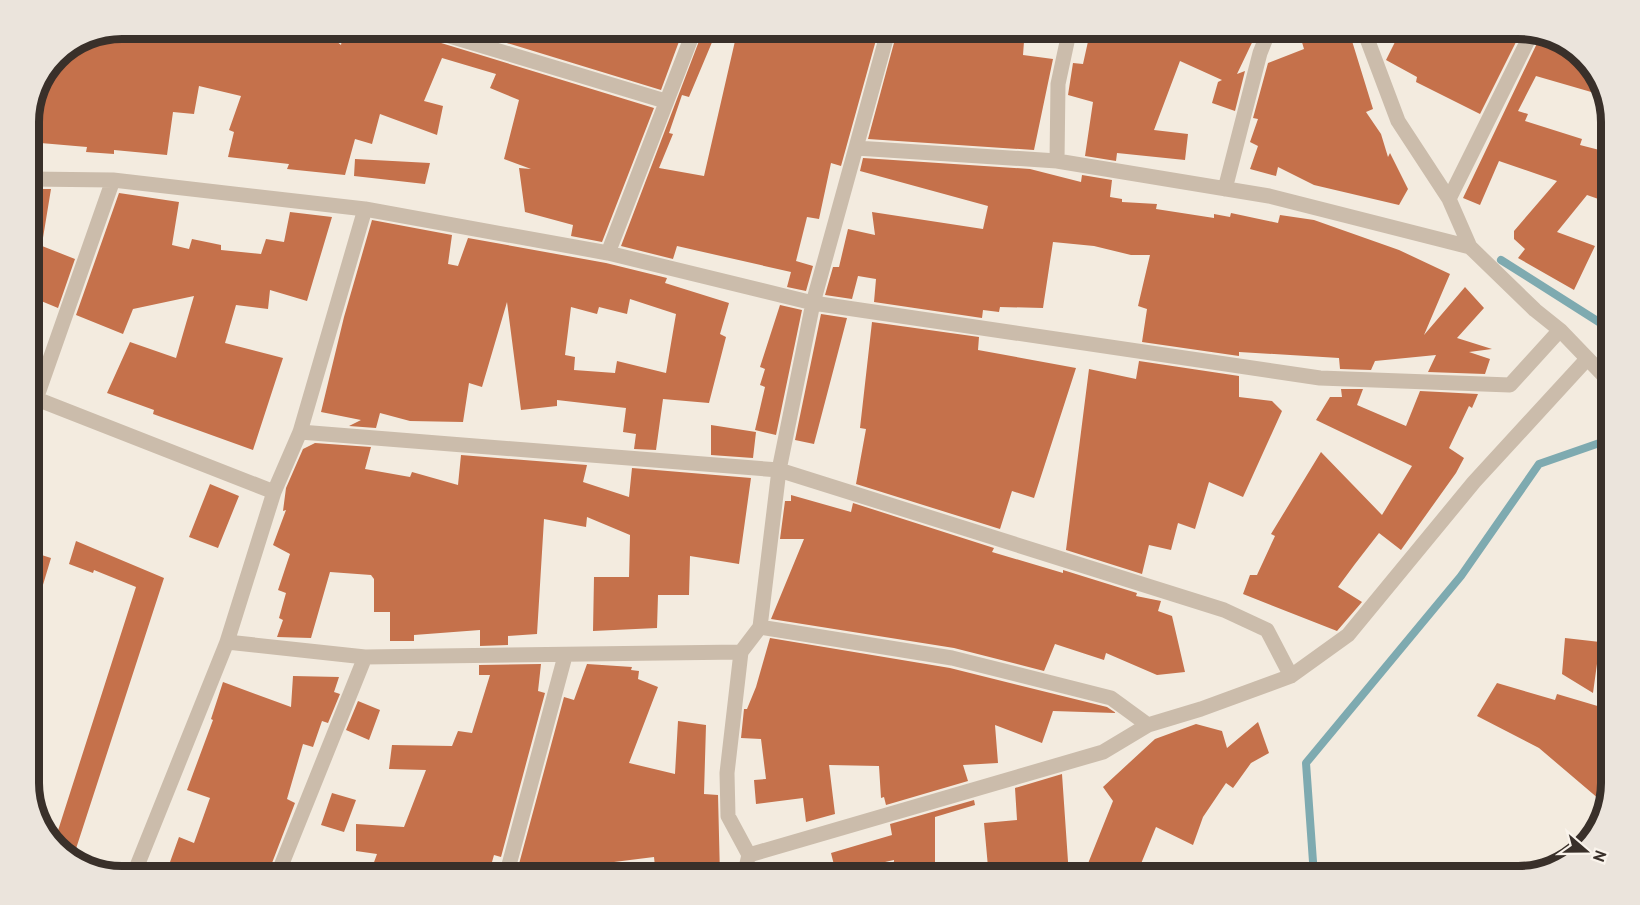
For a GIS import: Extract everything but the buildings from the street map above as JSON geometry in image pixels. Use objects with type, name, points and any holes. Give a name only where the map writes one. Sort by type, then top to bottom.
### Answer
[{"type":"street","points":[[474,39],[665,101]]},
{"type":"street","points":[[608,253],[690,39]]},
{"type":"street","points":[[746,866],[749,855],[728,816],[727,773],[741,652],[760,627],[779,470],[813,303],[886,39]]},
{"type":"street","points":[[1057,161],[1058,84],[1068,39]]},
{"type":"street","points":[[1225,189],[1266,39]]},
{"type":"street","points":[[1367,39],[1398,121],[1449,199],[1470,247],[1535,310],[1560,330],[1601,373]]},
{"type":"street","points":[[1449,199],[1528,40]]},
{"type":"street","points":[[856,148],[1057,161],[1269,196],[1470,247]]},
{"type":"street","points":[[39,179],[113,180],[365,209],[608,253],[813,303],[1320,378],[1510,385],[1560,330]]},
{"type":"street","points":[[39,381],[113,180]]},
{"type":"street","points":[[137,866],[227,642],[274,492],[300,432],[365,209]]},
{"type":"street","points":[[749,855],[1103,752],[1148,725],[1201,709],[1291,676],[1348,635],[1474,482],[1587,359]]},
{"type":"street","points":[[39,399],[274,492]]},
{"type":"street","points":[[300,432],[779,470],[1224,610],[1267,630],[1291,676]]},
{"type":"street","points":[[760,627],[952,658],[1111,698],[1148,725]]},
{"type":"street","points":[[227,642],[365,657],[741,652]]},
{"type":"street","points":[[509,866],[565,656]]},
{"type":"street","points":[[281,866],[365,657]]},
{"type":"waterway","points":[[1501,260],[1601,323]]},
{"type":"waterway","points":[[1313,866],[1306,763],[1461,576],[1539,464],[1601,442]]}]
